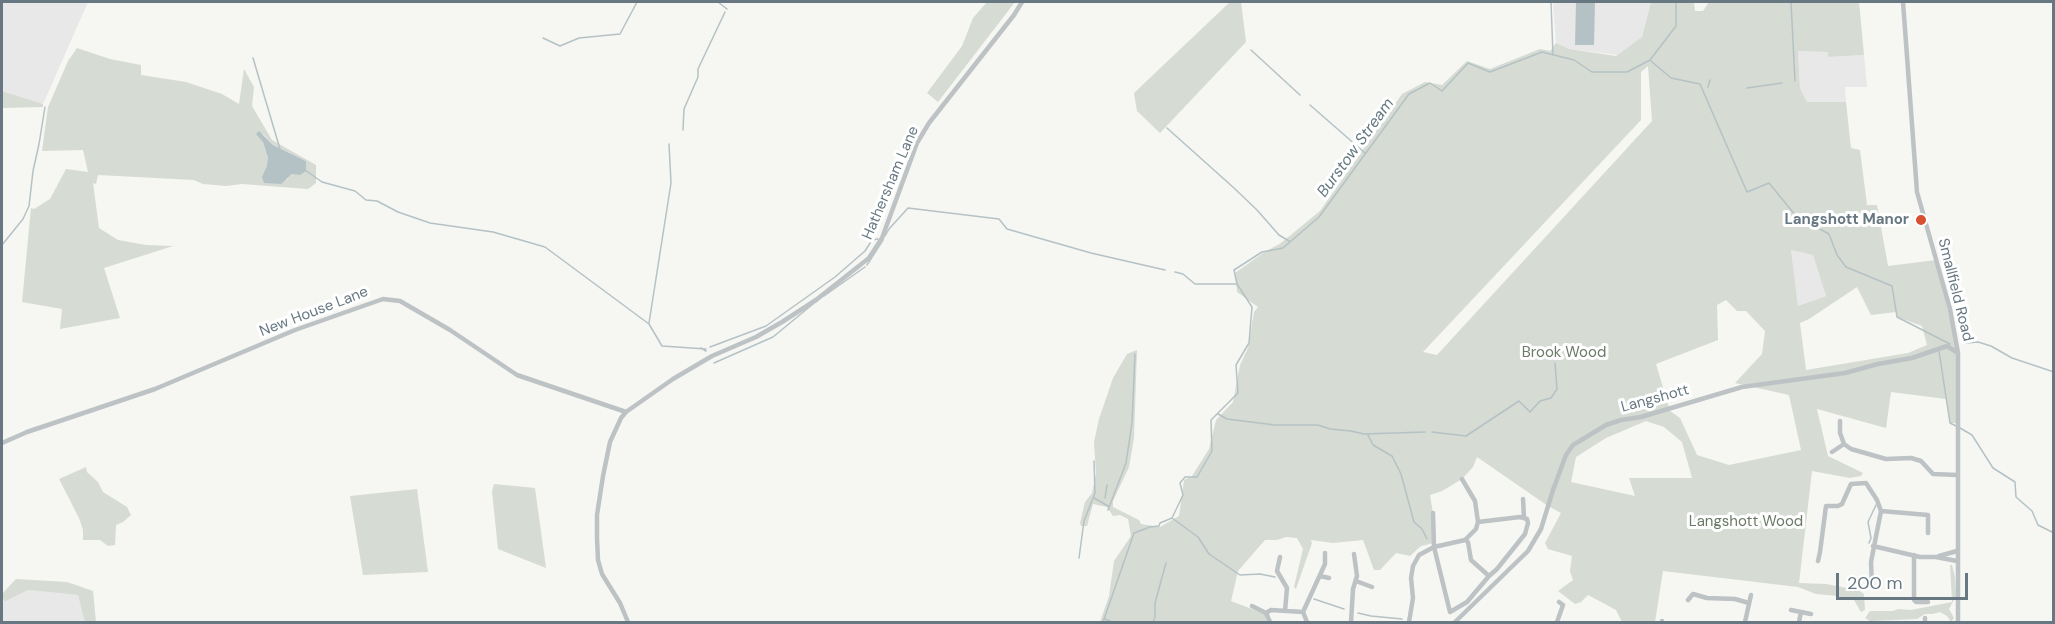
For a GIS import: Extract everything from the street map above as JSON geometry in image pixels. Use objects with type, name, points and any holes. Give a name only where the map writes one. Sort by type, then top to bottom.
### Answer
[{"type":"street","name":"Hathersham Lane","points":[[626,412],[712,356],[756,337],[782,322],[816,300],[869,258],[882,238],[917,143],[929,123],[1022,2]]},
{"type":"street","name":"Smallfield Road","points":[[1903,2],[1917,192],[1950,309],[1958,353],[1958,622]]},
{"type":"street","name":"New House Lane","points":[[2,443],[27,432],[154,389],[295,330],[383,299],[400,301],[450,330],[518,375],[626,412]]},
{"type":"street","name":"Langshott","points":[[1455,622],[1528,551],[1541,529],[1566,455],[1573,445],[1606,425],[1742,387],[1845,373],[1912,358],[1947,346],[1958,353]]},
{"type":"street","points":[[626,412],[615,428],[610,442],[597,514],[597,538],[598,560],[602,574],[620,603],[628,622]]},
{"type":"street","points":[[1840,421],[1840,434],[1844,444],[1851,449],[1886,459],[1905,457],[1915,459],[1921,461],[1933,474],[1958,475]]},
{"type":"street","points":[[1832,452],[1844,444]]},
{"type":"street","points":[[1409,622],[1413,598],[1411,578],[1413,566],[1419,555],[1434,547],[1465,540],[1476,529],[1478,522],[1473,497],[1462,479]]},
{"type":"street","points":[[1818,561],[1822,552],[1826,505],[1842,504],[1851,484],[1866,483],[1881,511],[1870,562],[1872,586]]},
{"type":"street","points":[[1433,513],[1434,547],[1450,612],[1467,602],[1526,534],[1528,524],[1527,519],[1524,518],[1523,499]]},
{"type":"street","points":[[1881,511],[1929,513],[1928,533]]},
{"type":"street","points":[[1478,522],[1524,518]]},
{"type":"street","points":[[1465,540],[1468,542],[1471,560],[1489,576]]},
{"type":"street","points":[[1874,546],[1914,555],[1958,561]]},
{"type":"street","points":[[1936,557],[1957,551]]},
{"type":"street","points":[[1302,612],[1325,564],[1325,553]]},
{"type":"street","points":[[1351,622],[1353,589],[1357,576],[1354,554]]},
{"type":"street","points":[[1914,555],[1914,600],[1928,602]]},
{"type":"street","points":[[1280,557],[1277,571],[1287,588],[1285,611]]},
{"type":"street","points":[[1268,569],[1277,571]]},
{"type":"street","points":[[1320,576],[1329,578]]},
{"type":"street","points":[[1356,581],[1372,587]]},
{"type":"street","points":[[1690,587],[1693,594]]},
{"type":"street","points":[[1688,600],[1693,594]]},
{"type":"street","points":[[1693,594],[1707,598],[1735,598],[1749,603]]},
{"type":"street","points":[[1745,622],[1751,595]]},
{"type":"street","points":[[1557,622],[1561,603],[1569,607]]},
{"type":"street","points":[[1252,606],[1266,613],[1270,622]]},
{"type":"street","points":[[1266,613],[1271,610],[1302,612]]},
{"type":"street","points":[[1791,610],[1811,614]]},
{"type":"street","points":[[1302,612],[1307,622]]},
{"type":"street","points":[[1799,622],[1801,612]]},
{"type":"shaded area","points":[[2,2],[88,2],[43,104],[2,91]]},
{"type":"shaded area","points":[[1553,2],[1651,2],[1642,37],[1618,55],[1569,49],[1556,43]]},
{"type":"shaded area","points":[[1576,2],[1595,2],[1594,45],[1575,45]]},
{"type":"shaded area","points":[[1798,51],[1828,52],[1828,57],[1864,55],[1867,87],[1845,87],[1846,102],[1807,102],[1800,88]]},
{"type":"shaded area","points":[[259,131],[273,145],[306,161],[306,171],[300,175],[292,174],[281,184],[264,183],[262,177],[268,158],[263,142],[256,134]]},
{"type":"shaded area","points":[[1791,250],[1813,255],[1826,296],[1798,306]]},
{"type":"shaded area","points":[[28,590],[78,595],[86,622],[2,622],[2,603]]},
{"type":"green space","points":[[987,2],[1015,2],[938,102],[927,93],[962,46],[973,18]]},
{"type":"green space","points":[[1230,2],[1241,2],[1246,42],[1160,133],[1137,111],[1134,93]]},
{"type":"green space","points":[[1651,2],[1694,2],[1695,11],[1703,11],[1709,2],[1859,2],[1864,55],[1828,57],[1828,52],[1798,51],[1800,88],[1807,102],[1846,102],[1851,148],[1860,150],[1867,205],[1877,205],[1888,266],[1936,260],[1958,353],[1958,423],[1950,423],[1946,399],[1891,392],[1886,428],[1817,409],[1828,456],[1863,473],[1861,476],[1850,478],[1812,471],[1799,583],[1826,584],[1858,590],[1864,594],[1865,610],[1861,612],[1854,600],[1816,594],[1798,587],[1663,571],[1655,622],[1622,622],[1616,610],[1588,595],[1575,604],[1558,591],[1573,580],[1570,571],[1572,556],[1548,549],[1545,543],[1561,513],[1477,457],[1473,467],[1462,479],[1430,495],[1434,543],[1421,546],[1410,556],[1396,553],[1380,570],[1374,570],[1363,540],[1333,543],[1311,540],[1312,543],[1296,589],[1294,587],[1303,549],[1297,538],[1265,540],[1238,571],[1231,601],[1265,614],[1267,622],[1100,622],[1109,596],[1114,561],[1131,536],[1128,519],[1120,515],[1113,516],[1107,507],[1093,504],[1087,526],[1081,526],[1080,523],[1085,502],[1092,493],[1096,473],[1094,442],[1099,419],[1113,378],[1127,354],[1137,350],[1134,438],[1129,467],[1113,501],[1113,507],[1139,520],[1141,524],[1160,527],[1179,516],[1184,480],[1192,476],[1209,449],[1216,420],[1233,402],[1240,365],[1248,348],[1254,312],[1258,307],[1237,292],[1235,273],[1281,243],[1320,211],[1402,94],[1425,82],[1442,85],[1467,61],[1490,69],[1540,49],[1550,51],[1556,43],[1569,49],[1616,56],[1642,37]],"holes":[[[1648,66],[1652,121],[1437,355],[1423,352],[1641,120],[1641,72]],[[1791,250],[1813,255],[1826,296],[1798,306]],[[1857,287],[1871,315],[1896,312],[1897,317],[1922,326],[1927,345],[1908,353],[1806,370],[1800,323]],[[1726,300],[1737,311],[1746,311],[1765,331],[1762,354],[1735,383],[1789,395],[1801,450],[1729,465],[1697,455],[1680,418],[1670,411],[1656,364],[1718,340],[1717,305]],[[1646,421],[1664,427],[1682,442],[1692,478],[1629,478],[1635,496],[1571,482],[1576,457],[1606,438]]]},
{"type":"green space","points":[[77,48],[110,59],[141,65],[141,75],[186,82],[222,94],[239,104],[244,69],[254,87],[252,106],[272,140],[316,165],[316,183],[308,189],[242,184],[226,186],[203,184],[194,180],[98,175],[96,184],[93,183],[99,228],[118,240],[146,245],[173,246],[104,268],[120,318],[60,329],[62,309],[22,302],[31,208],[34,209],[50,199],[66,169],[88,172],[83,150],[42,151],[48,107],[68,61]],"holes":[[[263,134],[273,145],[306,161],[297,174],[292,174],[286,180],[268,158]]]},
{"type":"green space","points":[[2,91],[43,104],[43,107],[2,108]]},
{"type":"green space","points":[[86,467],[87,472],[98,482],[103,492],[127,507],[131,515],[116,525],[115,545],[108,546],[100,540],[83,540],[79,518],[59,479]]},
{"type":"green space","points":[[494,484],[535,488],[546,568],[498,549],[492,492]]},
{"type":"green space","points":[[417,489],[428,572],[363,575],[350,496]]},
{"type":"green space","points":[[1950,565],[1952,565],[1955,577],[1956,596],[1949,609],[1954,618],[1951,622],[1940,612],[1925,614],[1917,619],[1870,621],[1865,618],[1870,611],[1911,610],[1952,602]]},
{"type":"green space","points":[[16,579],[67,582],[93,591],[96,622],[85,622],[78,595],[28,590],[4,602],[2,594]]},
{"type":"waterway","points":[[543,38],[560,46],[579,38],[620,34],[637,2]]},
{"type":"waterway","points":[[718,2],[727,9]]},
{"type":"waterway","points":[[1551,2],[1553,55]]},
{"type":"waterway","name":"Burstow Stream","points":[[1103,622],[1134,533],[1159,526],[1160,523],[1172,518],[1183,495],[1180,483],[1185,477],[1197,477],[1212,451],[1211,420],[1238,393],[1236,365],[1249,343],[1252,307],[1237,284],[1234,270],[1262,252],[1283,248],[1319,217],[1409,94],[1430,83],[1442,91],[1468,63],[1490,72],[1542,52],[1574,60],[1592,72],[1627,72],[1650,60],[1676,26],[1676,2]]},
{"type":"waterway","points":[[1791,2],[1795,81]]},
{"type":"waterway","points":[[683,130],[684,109],[698,77],[698,69],[725,12]]},
{"type":"waterway","points":[[1251,50],[1300,95]]},
{"type":"waterway","points":[[253,58],[280,149]]},
{"type":"waterway","name":"Burstow Stream","points":[[1651,61],[1671,78],[1700,84],[1747,192],[1769,183],[1796,216],[1829,234],[1837,255],[1846,267],[1892,286],[1897,317],[1950,344]]},
{"type":"waterway","points":[[1708,87],[1710,80]]},
{"type":"waterway","points":[[1747,88],[1782,83]]},
{"type":"waterway","points":[[1310,105],[1365,153]]},
{"type":"waterway","points":[[2,245],[23,219],[29,206],[45,107]]},
{"type":"waterway","points":[[1167,128],[1234,188],[1279,235],[1289,241]]},
{"type":"waterway","points":[[649,323],[671,183],[669,144]]},
{"type":"waterway","points":[[305,170],[322,182],[355,191],[366,200],[377,201],[398,212],[430,223],[493,232],[545,247],[649,324],[662,346],[706,349]]},
{"type":"waterway","points":[[885,236],[908,208],[999,219],[1007,229],[1091,253],[1165,270]]},
{"type":"waterway","points":[[710,347],[766,326],[835,277],[865,251],[872,240],[878,239]]},
{"type":"waterway","points":[[867,265],[883,240]]},
{"type":"waterway","points":[[824,296],[865,267]]},
{"type":"waterway","points":[[1175,272],[1183,274],[1195,284],[1236,284]]},
{"type":"waterway","points":[[714,363],[773,337],[813,304]]},
{"type":"waterway","points":[[1966,343],[1978,342],[1991,346],[2012,358],[2054,372]]},
{"type":"waterway","points":[[701,348],[706,351]]},
{"type":"waterway","name":"Burstow Stream","points":[[1939,351],[1950,423],[1956,426]]},
{"type":"waterway","points":[[1108,510],[1126,463],[1132,423],[1135,354]]},
{"type":"waterway","points":[[1432,432],[1466,436],[1519,401],[1530,412],[1540,401],[1551,398],[1557,389],[1555,363]]},
{"type":"waterway","points":[[1218,414],[1227,419],[1275,425],[1318,425],[1364,434],[1425,432]]},
{"type":"waterway","name":"Burstow Stream","points":[[1960,428],[1972,435],[1993,468],[2015,482],[2016,497],[2032,511],[2038,525],[2054,533]]},
{"type":"waterway","points":[[1368,435],[1373,445],[1392,456],[1401,474],[1414,522],[1422,529],[1427,539]]},
{"type":"waterway","points":[[1079,558],[1084,521],[1095,493],[1094,461]]},
{"type":"waterway","points":[[1105,498],[1107,485]]},
{"type":"waterway","points":[[1094,498],[1108,506]]},
{"type":"waterway","points":[[1869,543],[1871,538],[1868,522],[1876,505]]},
{"type":"waterway","points":[[1172,518],[1198,537],[1209,554],[1240,575],[1260,574],[1275,577]]},
{"type":"waterway","points":[[1153,622],[1155,603],[1166,563]]},
{"type":"waterway","points":[[1314,599],[1344,609]]},
{"type":"waterway","points":[[1358,613],[1402,619]]},
{"type":"waterway","points":[[1105,619],[1112,622]]},
{"type":"place","name":"Langshott Manor","points":[[1921,220]]},
{"type":"park label","name":"Brook Wood","points":[[1564,353]]},
{"type":"park label","name":"Langshott Wood","points":[[1746,522]]}]
